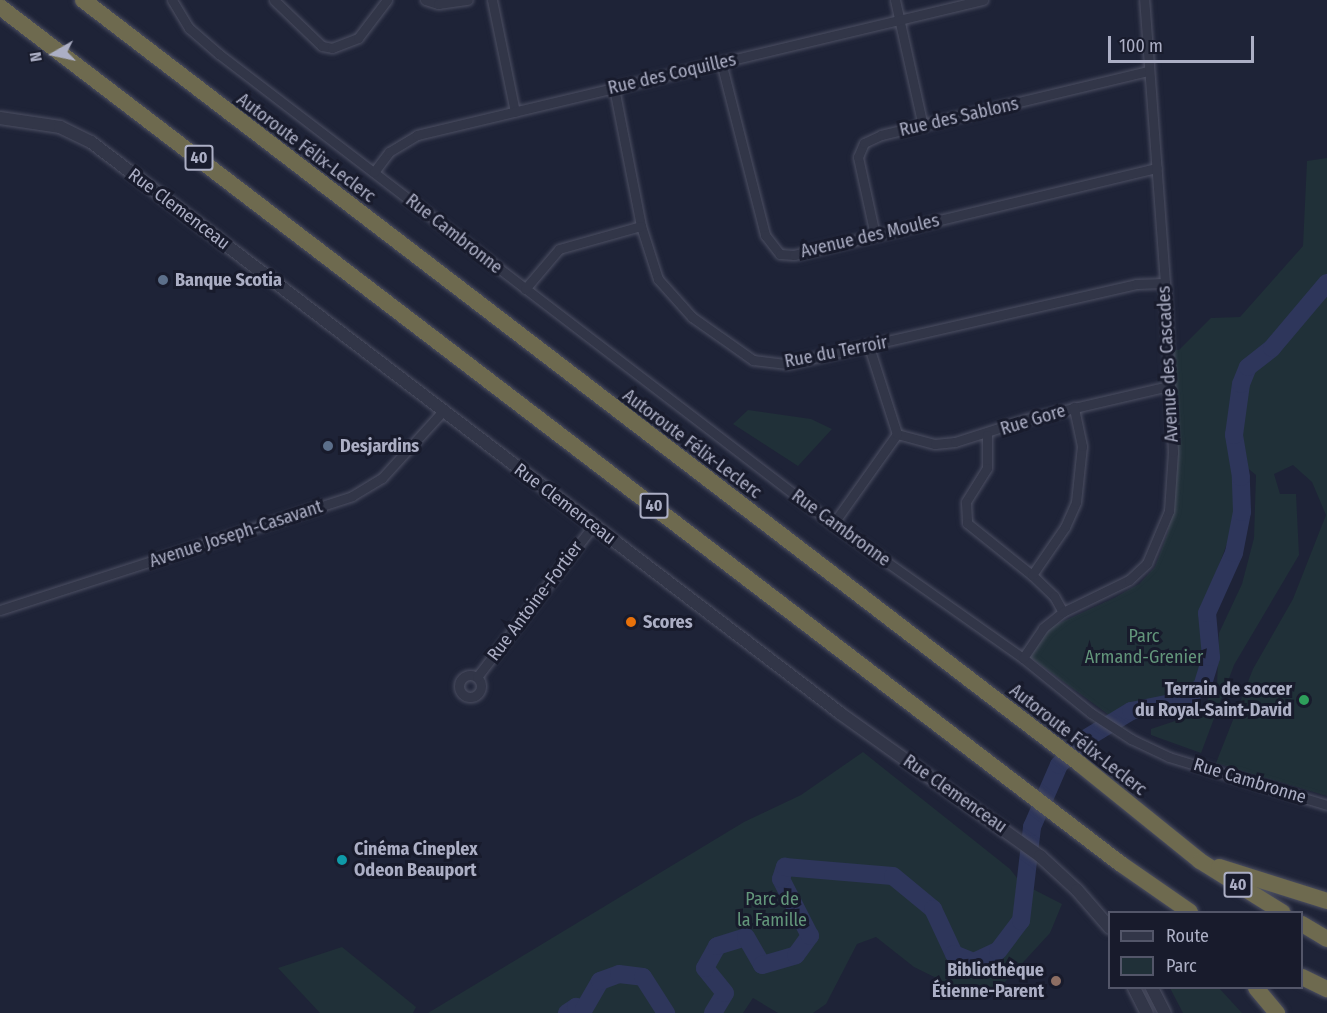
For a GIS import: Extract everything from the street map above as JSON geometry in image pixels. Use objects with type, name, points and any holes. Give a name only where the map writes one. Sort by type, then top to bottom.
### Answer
[{"type":"highway","name":"Autoroute Félix-Leclerc","points":[[83,0],[1080,764],[1200,861],[1280,911]]},
{"type":"highway","name":"40","points":[[0,7],[1121,864],[1189,911]]},
{"type":"highway","points":[[1200,861],[1327,900]]},
{"type":"highway","points":[[1121,864],[1142,890],[1169,911]]},
{"type":"highway","points":[[1303,925],[1327,939]]},
{"type":"highway","points":[[1303,977],[1327,989]]},
{"type":"highway","points":[[1258,989],[1277,1013]]},
{"type":"street","name":"Rue Cambronne","points":[[172,0],[189,28],[219,54],[833,524],[1023,658],[1091,713],[1113,728],[1169,757],[1327,805]]},
{"type":"street","points":[[274,0],[322,46],[332,48],[358,38],[387,0]]},
{"type":"street","points":[[425,0],[438,4],[468,0]]},
{"type":"street","points":[[492,0],[516,112]]},
{"type":"street","points":[[895,0],[923,126]]},
{"type":"street","name":"Rue des Coquilles","points":[[374,172],[400,142],[614,88],[983,0]]},
{"type":"street","name":"Avenue des Cascades","points":[[1023,658],[1043,628],[1063,612],[1129,580],[1148,563],[1160,540],[1169,511],[1171,482],[1165,284],[1144,0]]},
{"type":"street","name":"Avenue des Moules","points":[[722,62],[771,247],[780,254],[794,255],[1156,168]]},
{"type":"street","name":"Rue des Sablons","points":[[875,235],[858,158],[860,149],[872,138],[1148,71]]},
{"type":"street","name":"Rue du Terroir","points":[[614,88],[649,256],[670,297],[739,354],[769,364],[787,364],[1136,285],[1165,284]]},
{"type":"street","name":"Rue Clemenceau","points":[[0,118],[60,127],[91,142],[840,713],[1017,838],[1077,890],[1108,926]]},
{"type":"street","points":[[525,289],[559,249],[641,225]]},
{"type":"street","points":[[833,524],[897,434],[869,346]]},
{"type":"street","name":"Rue Gore","points":[[897,434],[936,444],[987,435],[1074,407],[1169,386]]},
{"type":"street","points":[[1032,575],[1065,527],[1076,502],[1082,446],[1074,407]]},
{"type":"street","name":"Avenue Joseph-Casavant","points":[[0,610],[352,496],[382,478],[443,411]]},
{"type":"street","points":[[987,435],[987,468],[966,502],[967,523],[1032,575],[1054,596],[1063,612]]},
{"type":"street","name":"Rue Antoine-Fortier","points":[[477,677],[593,526]]},
{"type":"street","points":[[1135,989],[1147,1013]]},
{"type":"street","points":[[1153,989],[1165,1013]]},
{"type":"green space","name":"Parc Armand-Grenier","points":[[1327,158],[1327,796],[1216,763],[1253,669],[1293,599],[1326,515],[1312,482],[1293,465],[1274,474],[1280,494],[1296,494],[1299,555],[1234,665],[1201,753],[1151,735],[1151,729],[1199,713],[1217,685],[1219,633],[1242,584],[1254,538],[1256,475],[1238,460],[1234,462],[1238,515],[1201,612],[1202,667],[1192,689],[1170,700],[1109,715],[1030,657],[1051,627],[1139,584],[1155,567],[1168,532],[1174,493],[1168,350],[1179,350],[1211,318],[1240,317],[1303,246],[1307,161]]},
{"type":"green space","points":[[748,410],[811,419],[832,429],[798,466],[733,424]]},
{"type":"green space","name":"Parc de la Famille","points":[[863,752],[1010,869],[1021,883],[1062,904],[1050,933],[1003,984],[969,994],[914,967],[876,937],[857,944],[826,1004],[813,1013],[778,1013],[753,998],[743,1013],[428,1013],[744,822],[801,795]]},
{"type":"green space","points":[[342,947],[416,1007],[413,1013],[320,1013],[278,968]]},
{"type":"green space","points":[[1171,989],[1220,989],[1242,1013],[1183,1013]]},
{"type":"waterway","points":[[713,1013],[725,993],[705,968],[717,946],[746,937],[762,965],[796,955],[810,936],[781,879],[785,867],[893,876],[933,909],[954,954],[974,962],[998,951],[1021,921],[1032,827],[1059,765],[1085,739],[1131,711],[1181,701],[1202,687],[1211,657],[1207,613],[1234,553],[1242,512],[1241,477],[1234,435],[1241,384],[1248,367],[1272,348],[1327,283]]},
{"type":"waterway","points":[[567,1013],[576,1007],[584,1009],[600,981],[619,974],[643,977],[666,1013]]},
{"type":"waterway","points":[[581,1013],[584,1009]]},
{"type":"place","name":"Banque Scotia","points":[[163,280]]},
{"type":"place","name":"Desjardins","points":[[328,446]]},
{"type":"place","name":"Scores","points":[[631,622]]},
{"type":"place","name":"Terrain de soccer du Royal-Saint-David","points":[[1304,700]]},
{"type":"place","name":"Cinéma Cineplex Odeon Beauport","points":[[342,860]]},
{"type":"place","name":"Bibliothèque Étienne-Parent","points":[[1056,981]]}]
